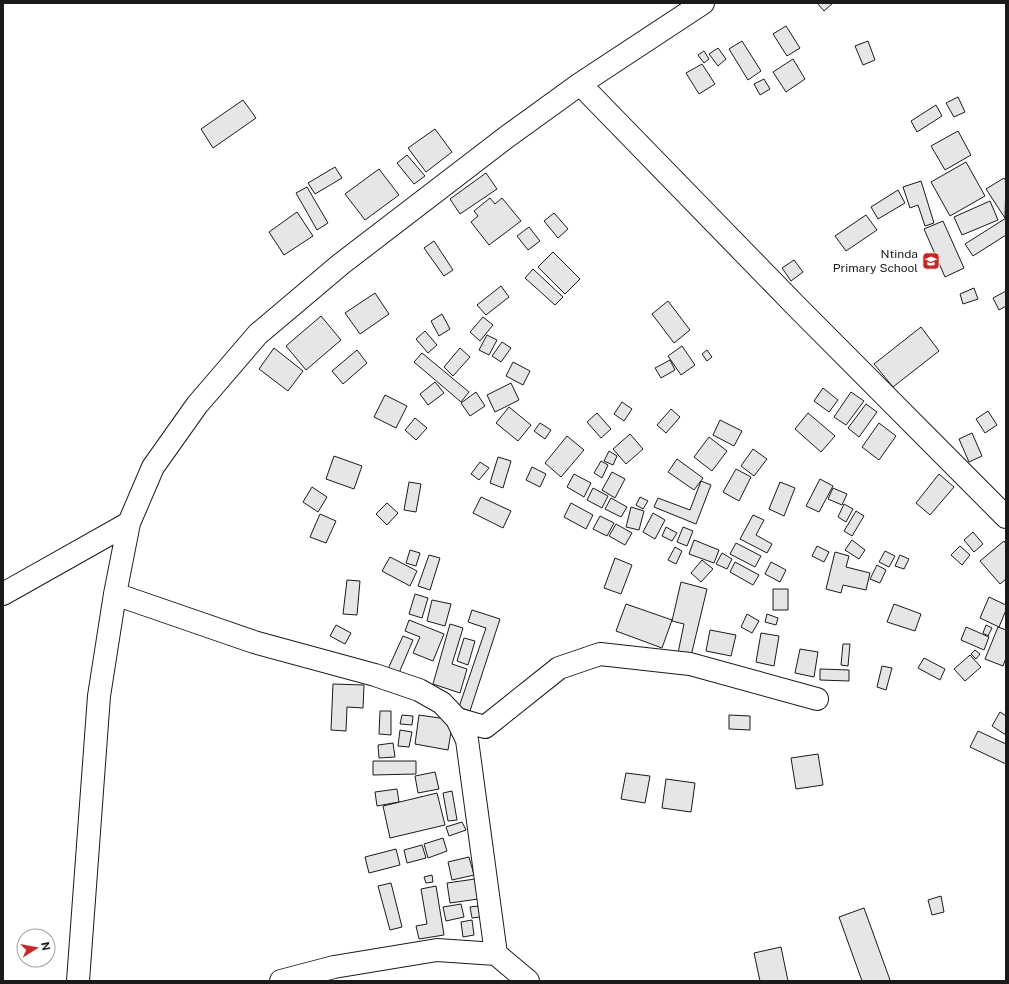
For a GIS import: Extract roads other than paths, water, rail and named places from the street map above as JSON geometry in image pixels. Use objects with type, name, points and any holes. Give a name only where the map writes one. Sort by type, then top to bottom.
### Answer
[{"type":"street","points":[[78,981],[99,696],[128,523],[153,467],[197,405],[258,334],[341,264],[452,178],[580,84],[703,3]]},
{"type":"street","points":[[580,84],[796,306],[1006,517]]},
{"type":"street","points":[[3,594],[128,523]]},
{"type":"street","points":[[115,594],[254,642],[375,675],[419,690],[442,703],[457,719],[467,740],[496,954]]},
{"type":"street","points":[[457,719],[485,727],[559,668],[600,654],[690,664],[817,699]]},
{"type":"street","points":[[281,981],[334,967],[437,950],[496,954],[528,981]]},
{"type":"place","name":"Ntinda Primary School","points":[[931,261]]}]
